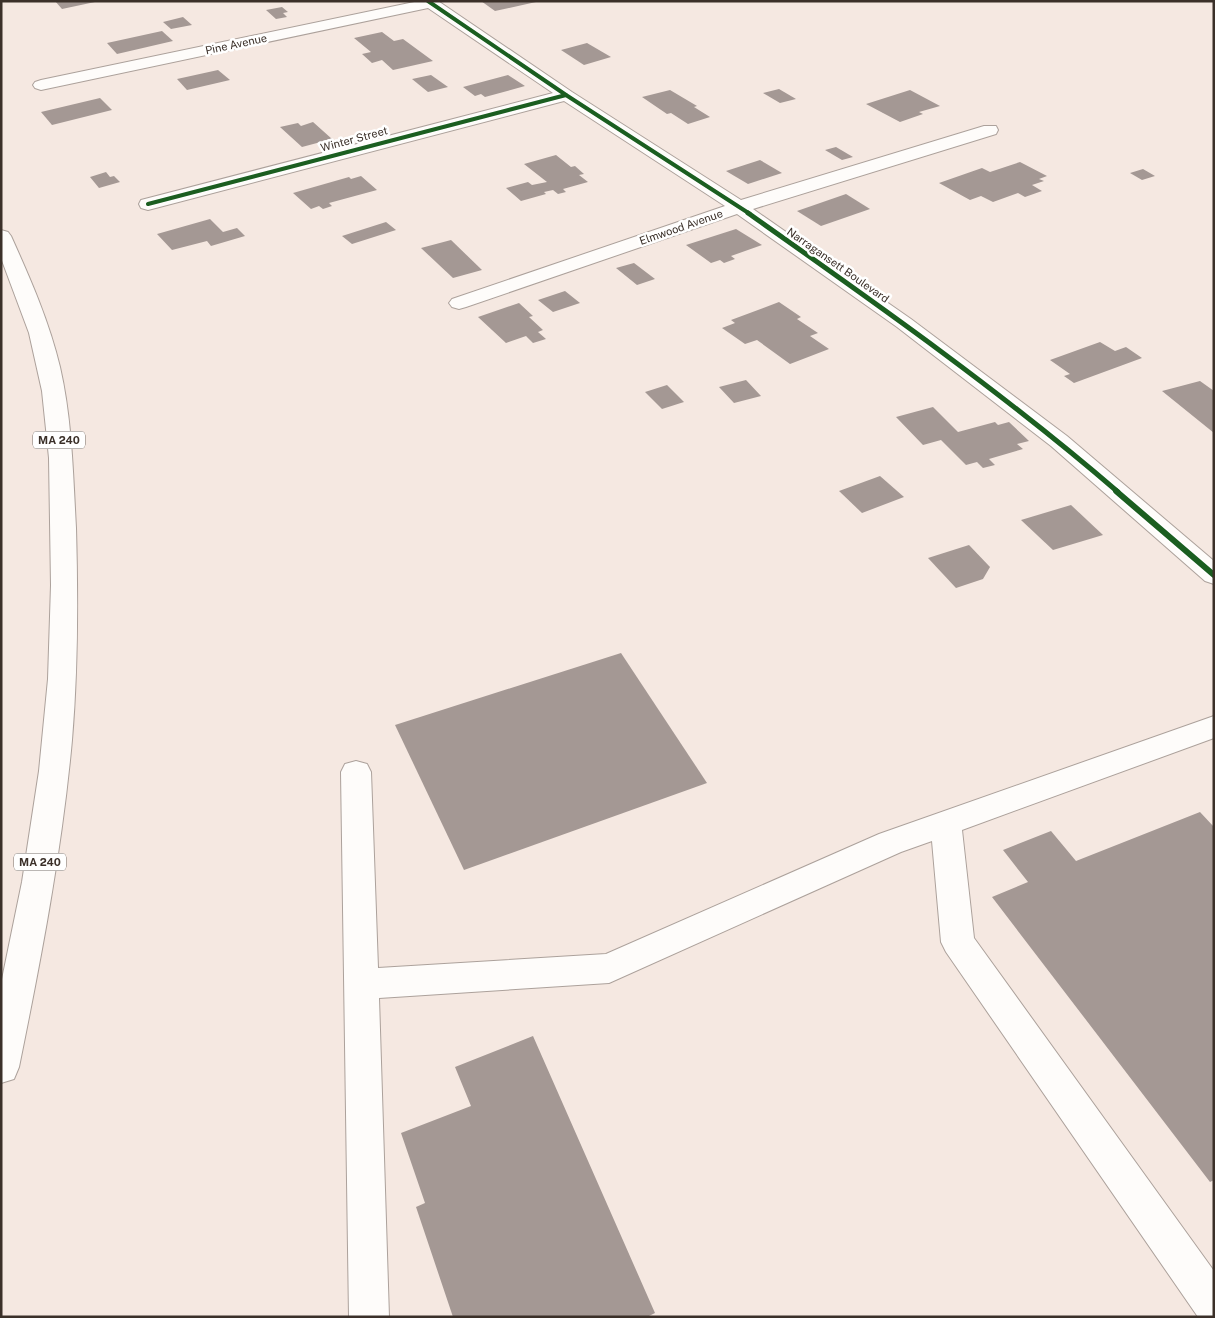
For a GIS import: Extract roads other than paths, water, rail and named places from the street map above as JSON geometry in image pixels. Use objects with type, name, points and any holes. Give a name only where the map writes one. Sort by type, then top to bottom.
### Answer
[{"type":"main road","name":"Pine Avenue","points":[[41,85],[430,2]]},
{"type":"main road","name":"Narragansett Boulevard","points":[[430,2],[566,95],[739,207],[904,323],[1059,441],[1214,575]]},
{"type":"main road","name":"Winter Street","points":[[148,204],[566,95]]},
{"type":"main road","name":"Elmwood Avenue","points":[[459,303],[739,207],[990,130]]},
{"type":"main road","name":"MA 240","points":[[1,236],[24,285],[44,349],[57,418],[64,567],[63,653],[55,769],[31,923],[1,1067]]},
{"type":"main road","points":[[361,984],[609,968],[890,843],[1214,727]]},
{"type":"main road","points":[[356,772],[369,1317]]},
{"type":"main road","points":[[946,823],[958,942],[1214,1305]]}]
